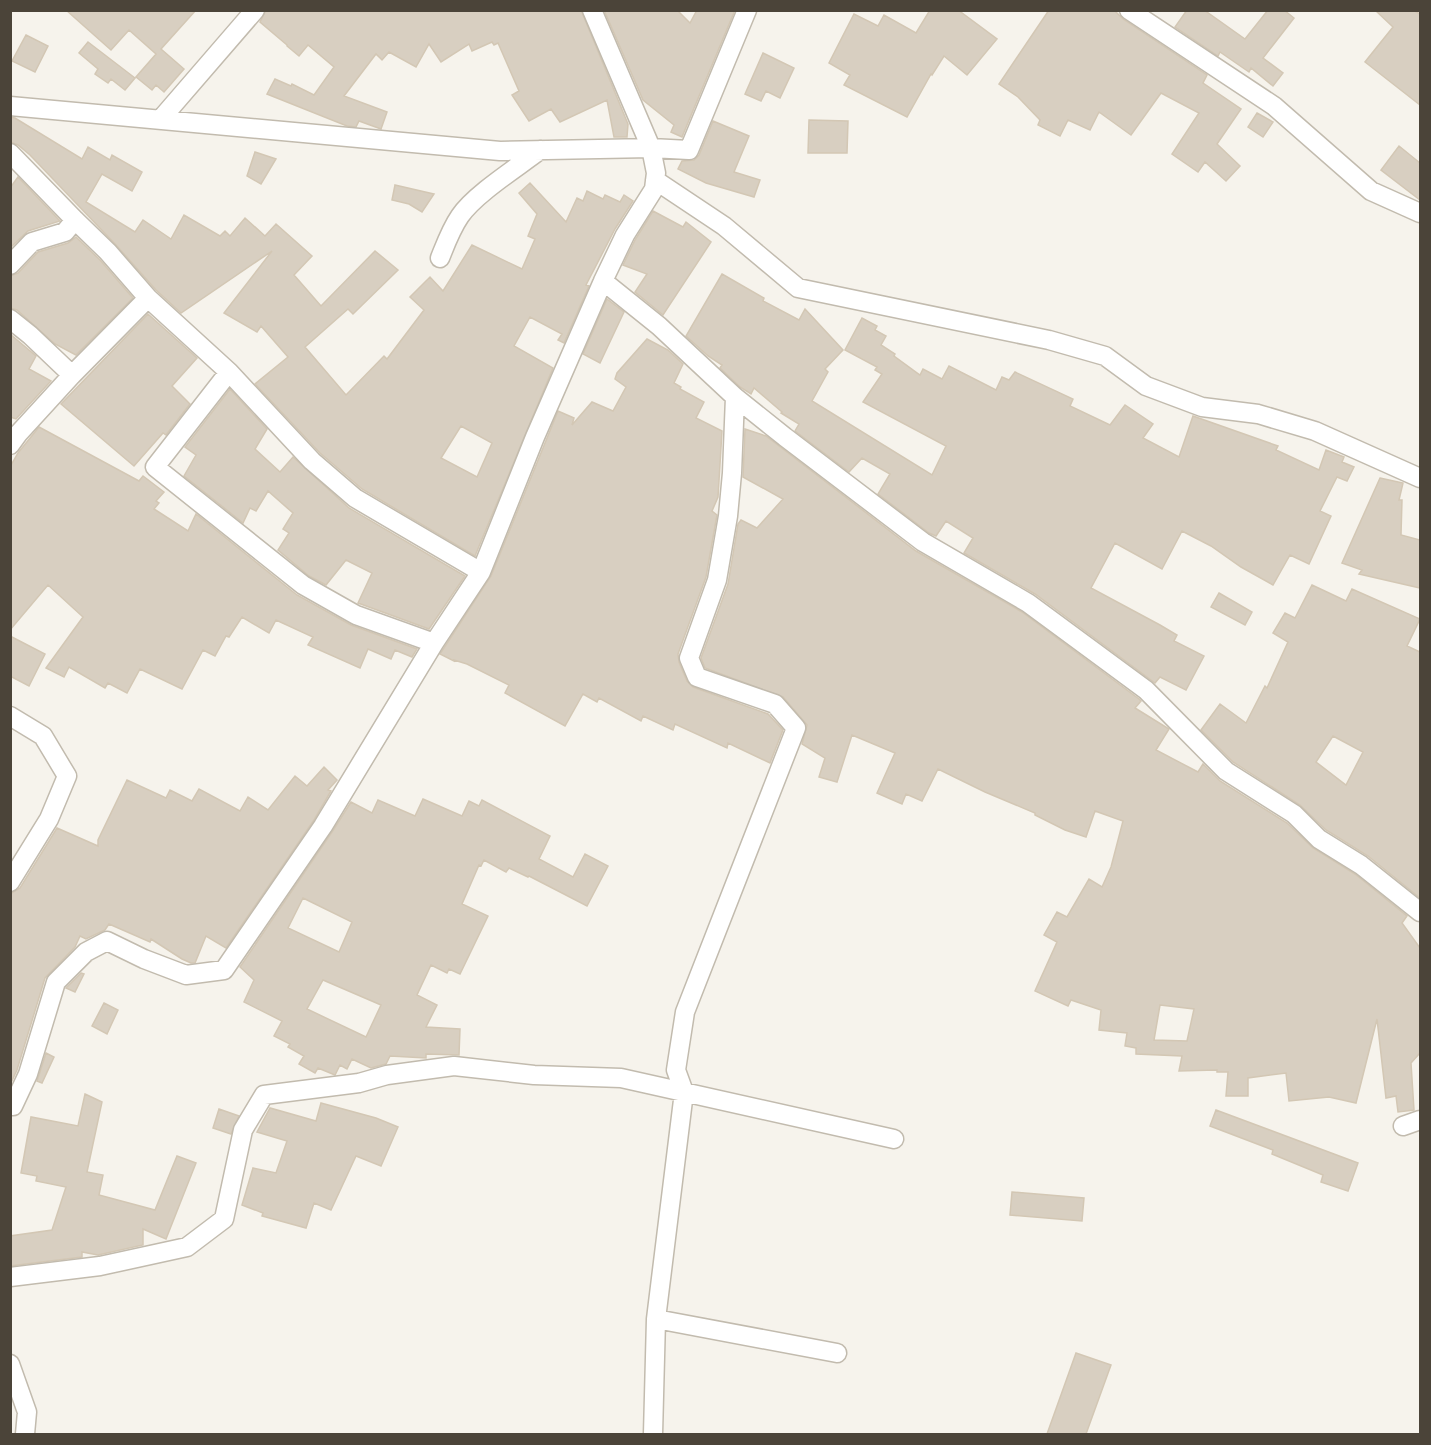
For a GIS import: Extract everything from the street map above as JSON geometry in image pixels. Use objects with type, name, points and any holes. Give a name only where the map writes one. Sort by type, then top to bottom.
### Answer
[{"type":"street","points":[[160,120],[255,10]]},
{"type":"street","points":[[10,1106],[13,1106],[28,1074],[56,982],[86,952],[107,941],[144,959],[186,975],[224,970],[323,826],[434,643],[481,572],[535,437],[603,281],[625,235],[654,189],[656,173],[651,148],[592,10]]},
{"type":"street","points":[[10,106],[500,150],[651,148],[689,150],[747,10]]},
{"type":"street","points":[[1129,10],[1274,106],[1371,191],[1420,213]]},
{"type":"street","points":[[440,258],[451,230],[462,214],[477,199],[540,150]]},
{"type":"street","points":[[10,153],[108,252],[148,298],[229,372],[312,461],[355,498],[481,572]]},
{"type":"street","points":[[655,180],[724,226],[798,288],[1049,340],[1105,356],[1146,386],[1202,407],[1258,414],[1315,431],[1420,478]]},
{"type":"street","points":[[10,265],[32,242],[65,232],[75,220]]},
{"type":"street","points":[[603,281],[659,326],[735,397],[923,542],[1028,603],[1146,690],[1226,771],[1294,814],[1319,839],[1361,865],[1420,912]]},
{"type":"street","points":[[13,436],[148,298]]},
{"type":"street","points":[[10,319],[72,375]]},
{"type":"street","points":[[229,372],[155,467],[303,585],[356,615],[434,643]]},
{"type":"street","points":[[653,1434],[656,1319],[684,1092],[676,1070],[686,1012],[796,728],[775,704],[697,677],[689,658],[717,580],[728,516],[735,397]]},
{"type":"street","points":[[10,716],[43,736],[67,776],[49,819],[10,882]]},
{"type":"street","points":[[10,1277],[100,1266],[187,1246],[224,1219],[243,1130],[264,1095],[359,1083],[387,1075],[454,1066],[534,1076],[621,1078],[894,1139]]},
{"type":"street","points":[[1403,1126],[1420,1120]]},
{"type":"street","points":[[656,1319],[837,1353]]},
{"type":"street","points":[[10,1364],[27,1412],[25,1434]]},
{"type":"building","points":[[66,10],[196,10],[161,49],[184,69],[164,92],[156,85],[152,90],[136,77],[156,54],[129,30],[111,50]]},
{"type":"building","points":[[266,10],[581,10],[628,124],[627,137],[614,137],[607,100],[560,122],[551,109],[529,121],[512,95],[519,91],[498,43],[494,45],[492,42],[472,51],[469,44],[441,62],[429,44],[416,67],[389,52],[382,60],[376,54],[344,96],[387,112],[381,129],[359,121],[356,127],[347,126],[267,94],[275,79],[291,86],[292,84],[314,95],[334,67],[308,45],[299,56],[287,46],[260,22]]},
{"type":"building","points":[[604,10],[677,10],[690,23],[697,10],[735,10],[682,137],[671,132],[674,125],[643,100]]},
{"type":"building","points":[[930,10],[958,10],[997,39],[967,75],[944,56],[907,117],[844,85],[850,75],[829,63],[854,14],[878,26],[884,15],[916,33]]},
{"type":"building","points":[[1049,10],[1114,10],[1123,19],[1207,75],[1203,83],[1241,109],[1217,144],[1240,166],[1226,181],[1205,162],[1198,172],[1172,154],[1199,113],[1161,93],[1131,135],[1099,112],[1090,130],[1068,120],[1060,136],[1038,125],[1040,120],[1018,97],[999,84]]},
{"type":"building","points":[[1187,10],[1204,10],[1245,39],[1268,10],[1284,10],[1294,18],[1263,58],[1283,73],[1273,86],[1251,68],[1249,72],[1220,52],[1218,56],[1175,27]]},
{"type":"building","points":[[1375,10],[1413,10],[1420,14],[1420,105],[1365,62],[1393,27]]},
{"type":"building","points":[[26,35],[48,46],[35,72],[12,61]]},
{"type":"building","points":[[88,42],[135,78],[125,90],[111,79],[108,83],[95,74],[98,69],[79,53]]},
{"type":"building","points":[[763,53],[794,68],[780,98],[766,91],[761,101],[745,94]]},
{"type":"building","points":[[1257,113],[1273,122],[1263,137],[1248,127]]},
{"type":"building","points":[[10,117],[82,159],[88,147],[110,160],[112,155],[142,172],[132,191],[102,174],[86,202],[135,232],[143,220],[171,239],[184,215],[220,236],[225,231],[230,236],[245,218],[265,236],[276,224],[312,256],[294,275],[321,306],[375,251],[398,270],[353,314],[348,309],[305,347],[346,395],[384,356],[387,359],[424,310],[410,297],[430,277],[443,291],[472,245],[522,269],[535,239],[528,236],[537,214],[519,193],[530,183],[566,222],[577,198],[583,201],[587,191],[603,199],[605,195],[620,202],[624,195],[633,201],[615,229],[586,285],[589,286],[564,343],[558,340],[562,334],[530,317],[514,346],[553,368],[475,556],[362,489],[320,453],[255,384],[288,357],[261,326],[257,332],[224,313],[272,251],[181,313],[156,290],[30,155],[18,145],[10,142]],"holes":[[[461,426],[492,443],[477,477],[441,458]]]},
{"type":"building","points":[[809,120],[848,121],[847,153],[808,153]]},
{"type":"building","points":[[713,121],[749,136],[734,172],[760,180],[754,197],[706,183],[678,169],[682,161],[694,160],[699,155]]},
{"type":"building","points":[[1399,146],[1420,163],[1420,200],[1381,170]]},
{"type":"building","points":[[255,152],[276,159],[261,184],[247,176]]},
{"type":"building","points":[[18,177],[60,221],[28,231],[10,248],[10,188]]},
{"type":"building","points":[[395,185],[434,194],[422,212],[409,204],[392,200]]},
{"type":"building","points":[[653,211],[683,227],[686,222],[711,242],[663,315],[635,292],[647,274],[623,265]]},
{"type":"building","points":[[76,237],[100,260],[133,298],[76,355],[55,344],[17,310],[10,308],[10,276],[18,273],[38,252],[68,243]]},
{"type":"building","points":[[722,274],[764,298],[763,301],[799,320],[805,309],[843,350],[825,369],[828,372],[812,401],[932,475],[946,446],[863,402],[882,374],[875,370],[877,367],[845,350],[862,318],[877,326],[875,330],[886,336],[881,345],[920,375],[923,369],[942,379],[949,366],[996,390],[1002,377],[1009,380],[1015,372],[1073,399],[1070,406],[1110,425],[1125,405],[1153,424],[1143,438],[1179,457],[1193,416],[1278,446],[1276,450],[1319,470],[1326,450],[1344,457],[1342,462],[1354,467],[1347,481],[1337,477],[1320,511],[1331,516],[1309,564],[1290,555],[1273,585],[1241,567],[1211,546],[1182,531],[1162,569],[1115,543],[1091,588],[1177,635],[1174,641],[1204,656],[1186,690],[1160,677],[1155,683],[1035,594],[964,553],[973,538],[946,521],[936,536],[929,533],[878,494],[890,474],[862,458],[849,472],[795,431],[799,424],[781,413],[754,388],[751,394],[740,387],[720,368],[722,365],[686,336]]},
{"type":"building","points":[[607,299],[624,312],[600,363],[583,354]]},
{"type":"building","points":[[148,314],[197,358],[172,386],[190,404],[166,435],[163,433],[134,466],[61,404]]},
{"type":"building","points":[[10,334],[36,356],[29,369],[51,381],[16,419],[10,417]]},
{"type":"building","points":[[647,339],[668,350],[683,364],[674,383],[681,387],[680,389],[704,402],[696,418],[722,431],[718,497],[712,511],[717,515],[706,577],[678,654],[679,662],[687,681],[693,687],[768,714],[783,730],[770,763],[728,743],[727,748],[675,724],[673,730],[643,716],[641,721],[599,698],[597,702],[583,694],[565,726],[505,693],[509,685],[467,664],[440,654],[491,576],[558,411],[574,418],[572,425],[592,402],[613,411],[626,387],[615,379],[617,373]]},
{"type":"building","points":[[230,389],[267,429],[255,449],[280,472],[293,457],[349,508],[465,576],[429,629],[358,603],[372,573],[346,560],[326,585],[309,576],[278,550],[289,533],[283,529],[293,513],[268,491],[256,511],[250,508],[243,523],[184,476],[196,455],[185,447]]},
{"type":"building","points":[[39,427],[139,481],[143,476],[164,492],[156,501],[159,503],[154,509],[188,531],[196,514],[297,595],[351,625],[417,649],[412,657],[395,650],[391,659],[368,649],[360,668],[308,645],[313,637],[276,620],[269,633],[242,617],[229,637],[226,636],[215,656],[203,650],[182,689],[140,669],[127,693],[108,683],[105,688],[69,667],[64,677],[46,668],[83,617],[48,585],[10,630],[10,467]]},
{"type":"building","points":[[745,429],[766,436],[916,551],[1022,612],[1139,699],[1141,701],[1135,708],[1169,729],[1156,750],[1198,772],[1203,764],[1220,781],[1287,823],[1313,848],[1355,874],[1407,916],[1402,923],[1420,948],[1420,1053],[1411,1063],[1414,1110],[1398,1112],[1396,1096],[1386,1098],[1377,1019],[1356,1103],[1329,1097],[1289,1101],[1286,1073],[1248,1078],[1248,1096],[1226,1096],[1228,1072],[1179,1071],[1182,1056],[1136,1054],[1136,1048],[1125,1046],[1127,1033],[1099,1030],[1101,1010],[1071,1000],[1068,1006],[1035,991],[1057,942],[1044,935],[1057,912],[1067,917],[1089,879],[1102,887],[1111,867],[1123,821],[1095,811],[1086,837],[1065,830],[1035,813],[938,769],[922,801],[906,794],[902,804],[877,793],[895,753],[852,735],[837,782],[819,777],[825,758],[802,744],[807,725],[783,697],[705,668],[701,658],[728,584],[738,524],[741,520],[757,528],[783,499],[743,477]],"holes":[[[1160,1005],[1194,1009],[1187,1041],[1154,1040]]]},
{"type":"building","points":[[1380,478],[1403,483],[1399,500],[1402,500],[1401,535],[1420,540],[1420,588],[1359,574],[1362,570],[1342,563]]},
{"type":"building","points":[[1312,585],[1346,601],[1352,589],[1420,619],[1407,646],[1420,652],[1420,898],[1368,856],[1326,830],[1300,805],[1233,762],[1201,730],[1220,704],[1246,723],[1265,686],[1267,688],[1288,642],[1273,633],[1285,613],[1295,618]],"holes":[[[1333,736],[1363,752],[1346,785],[1316,762]]]},
{"type":"building","points":[[1219,593],[1252,612],[1245,625],[1211,607]]},
{"type":"building","points":[[10,636],[45,654],[29,686],[10,676]]},
{"type":"building","points":[[324,767],[337,780],[328,790],[331,791],[314,820],[226,948],[206,936],[195,963],[191,963],[151,939],[150,942],[109,924],[105,930],[86,939],[80,936],[75,947],[45,978],[17,1070],[10,1085],[10,894],[20,888],[57,828],[98,846],[98,840],[127,780],[166,798],[170,790],[192,801],[199,789],[240,811],[248,797],[268,810],[295,776],[307,786]]},
{"type":"building","points":[[423,799],[462,816],[469,801],[479,806],[482,800],[550,836],[539,859],[573,877],[585,854],[608,866],[587,906],[529,876],[509,868],[506,872],[484,860],[481,866],[479,865],[462,904],[488,916],[460,974],[449,969],[447,973],[431,965],[417,995],[437,1005],[426,1027],[460,1029],[459,1055],[426,1054],[426,1058],[390,1056],[386,1064],[371,1068],[352,1059],[347,1069],[340,1065],[335,1075],[318,1068],[315,1073],[299,1064],[304,1056],[288,1047],[290,1044],[274,1036],[282,1021],[244,1002],[254,980],[240,967],[351,802],[372,813],[378,800],[415,816]],"holes":[[[303,898],[352,922],[339,952],[288,928]],[[323,980],[381,1005],[366,1037],[307,1009]]]},
{"type":"building","points":[[81,973],[84,974],[75,992],[66,988]]},
{"type":"building","points":[[104,1003],[118,1010],[107,1034],[92,1026]]},
{"type":"building","points":[[46,1053],[54,1057],[42,1083],[37,1081]]},
{"type":"building","points":[[85,1094],[102,1102],[87,1172],[103,1175],[99,1195],[155,1210],[177,1156],[196,1163],[166,1239],[143,1229],[143,1245],[98,1255],[82,1252],[82,1257],[10,1266],[10,1236],[52,1230],[66,1187],[36,1181],[37,1176],[21,1173],[31,1117],[78,1126]]},
{"type":"building","points":[[321,1103],[376,1118],[398,1127],[381,1166],[356,1156],[331,1210],[314,1203],[306,1228],[262,1216],[263,1213],[242,1205],[253,1168],[276,1173],[287,1141],[257,1132],[270,1108],[316,1121]]},
{"type":"building","points":[[219,1109],[239,1116],[231,1134],[213,1128]]},
{"type":"building","points":[[1216,1110],[1358,1163],[1348,1191],[1321,1182],[1323,1175],[1272,1154],[1273,1150],[1210,1126]]},
{"type":"building","points":[[1012,1192],[1084,1198],[1082,1221],[1010,1215]]},
{"type":"building","points":[[1076,1353],[1111,1365],[1086,1434],[1047,1434]]}]
